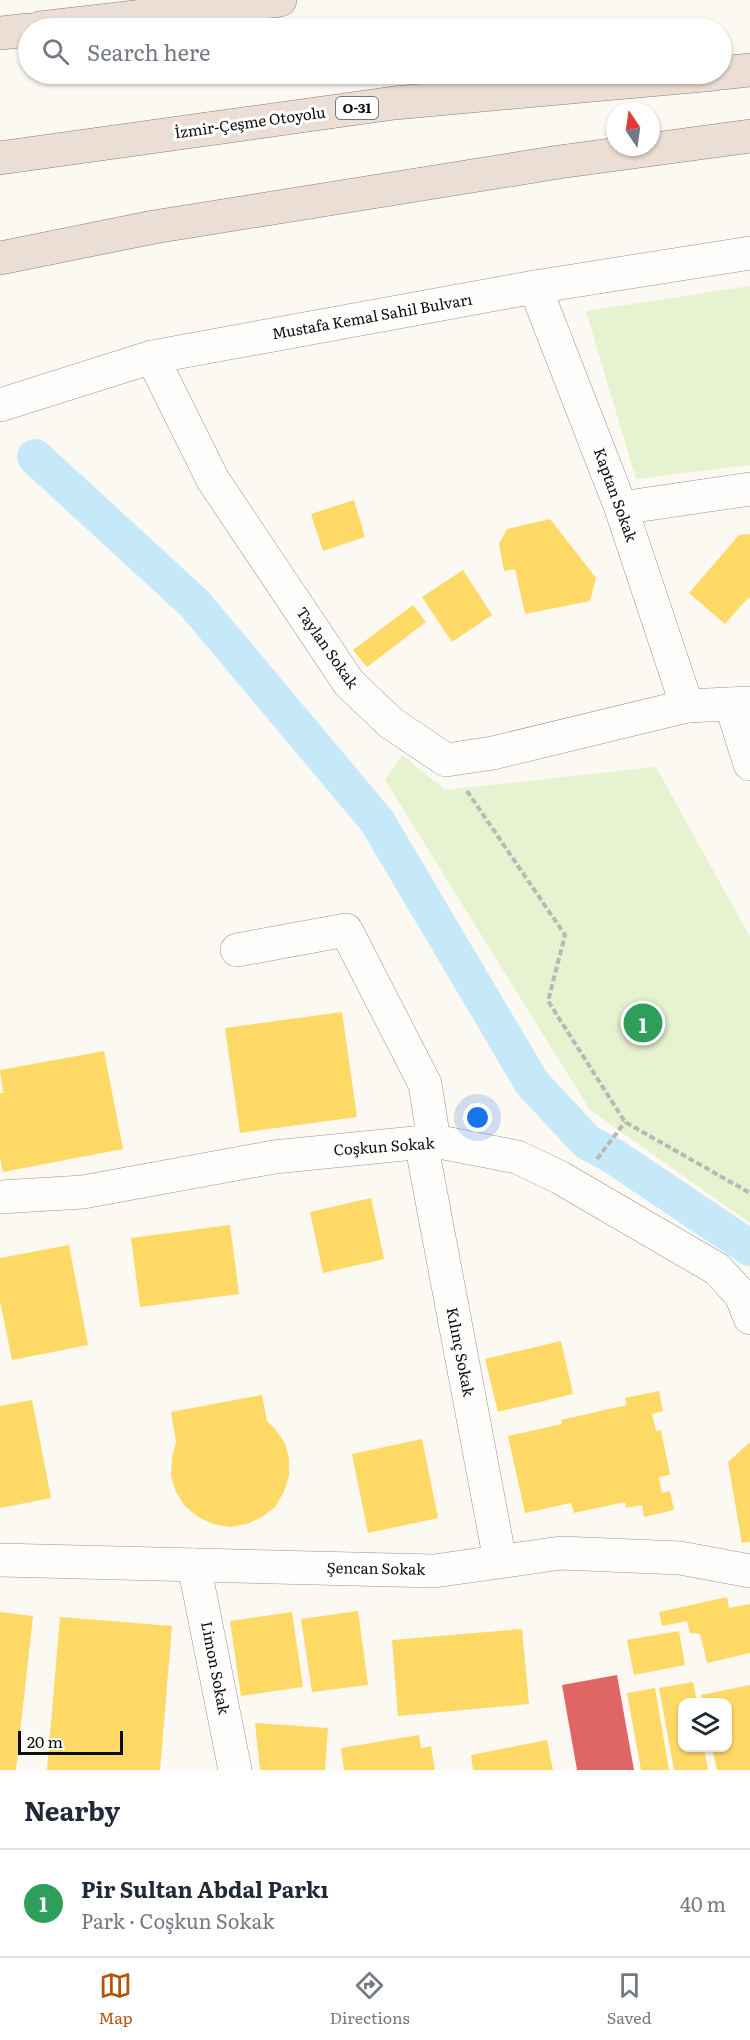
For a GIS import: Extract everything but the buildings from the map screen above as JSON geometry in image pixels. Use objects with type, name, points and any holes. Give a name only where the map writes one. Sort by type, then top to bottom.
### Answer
[{"type":"highway","points":[[126,18],[280,0]]},
{"type":"highway","points":[[0,33],[18,31]]},
{"type":"highway","points":[[732,72],[750,70]]},
{"type":"highway","name":"İzmir-Çeşme Otoyolu","points":[[0,158],[394,103],[604,84]]},
{"type":"highway","points":[[0,258],[154,227],[559,162],[750,136]]},
{"type":"street","name":"Mustafa Kemal Sahil Bulvarı","points":[[1,405],[152,357],[536,287],[750,253]]},
{"type":"street","name":"Kaptan Sokak","points":[[536,287],[621,508],[687,706]]},
{"type":"street","name":"Taylan Sokak","points":[[152,357],[213,480],[349,683],[391,723],[446,760]]},
{"type":"street","points":[[621,508],[750,489]]},
{"type":"street","points":[[446,760],[493,753],[687,706],[741,703],[750,764]]},
{"type":"street","name":"Kılınç Sokak","points":[[237,950],[346,930],[425,1084],[428,1142],[500,1562]]},
{"type":"street","name":"Coşkun Sokak","points":[[0,1197],[83,1192],[274,1156],[428,1142],[517,1157],[559,1177],[717,1269],[741,1295],[750,1318]]},
{"type":"street","name":"Şencan Sokak","points":[[0,1560],[434,1571],[561,1553],[680,1558],[750,1571]]},
{"type":"street","name":"Limon Sokak","points":[[194,1565],[236,1770]]},
{"type":"path","points":[[446,760],[566,935],[548,1001],[625,1122],[750,1193]]},
{"type":"path","points":[[595,1162],[625,1122]]},
{"type":"green space","points":[[750,286],[750,465],[636,479],[586,311]]},
{"type":"green space","points":[[402,755],[445,790],[656,767],[750,937],[750,1223],[590,1110],[385,780]]},
{"type":"waterway","points":[[35,457],[194,603],[377,821],[532,1083],[587,1142],[613,1156],[750,1248]]},
{"type":"place","name":"Pir Sultan Abdal Parkı","points":[[643,1023]]}]
